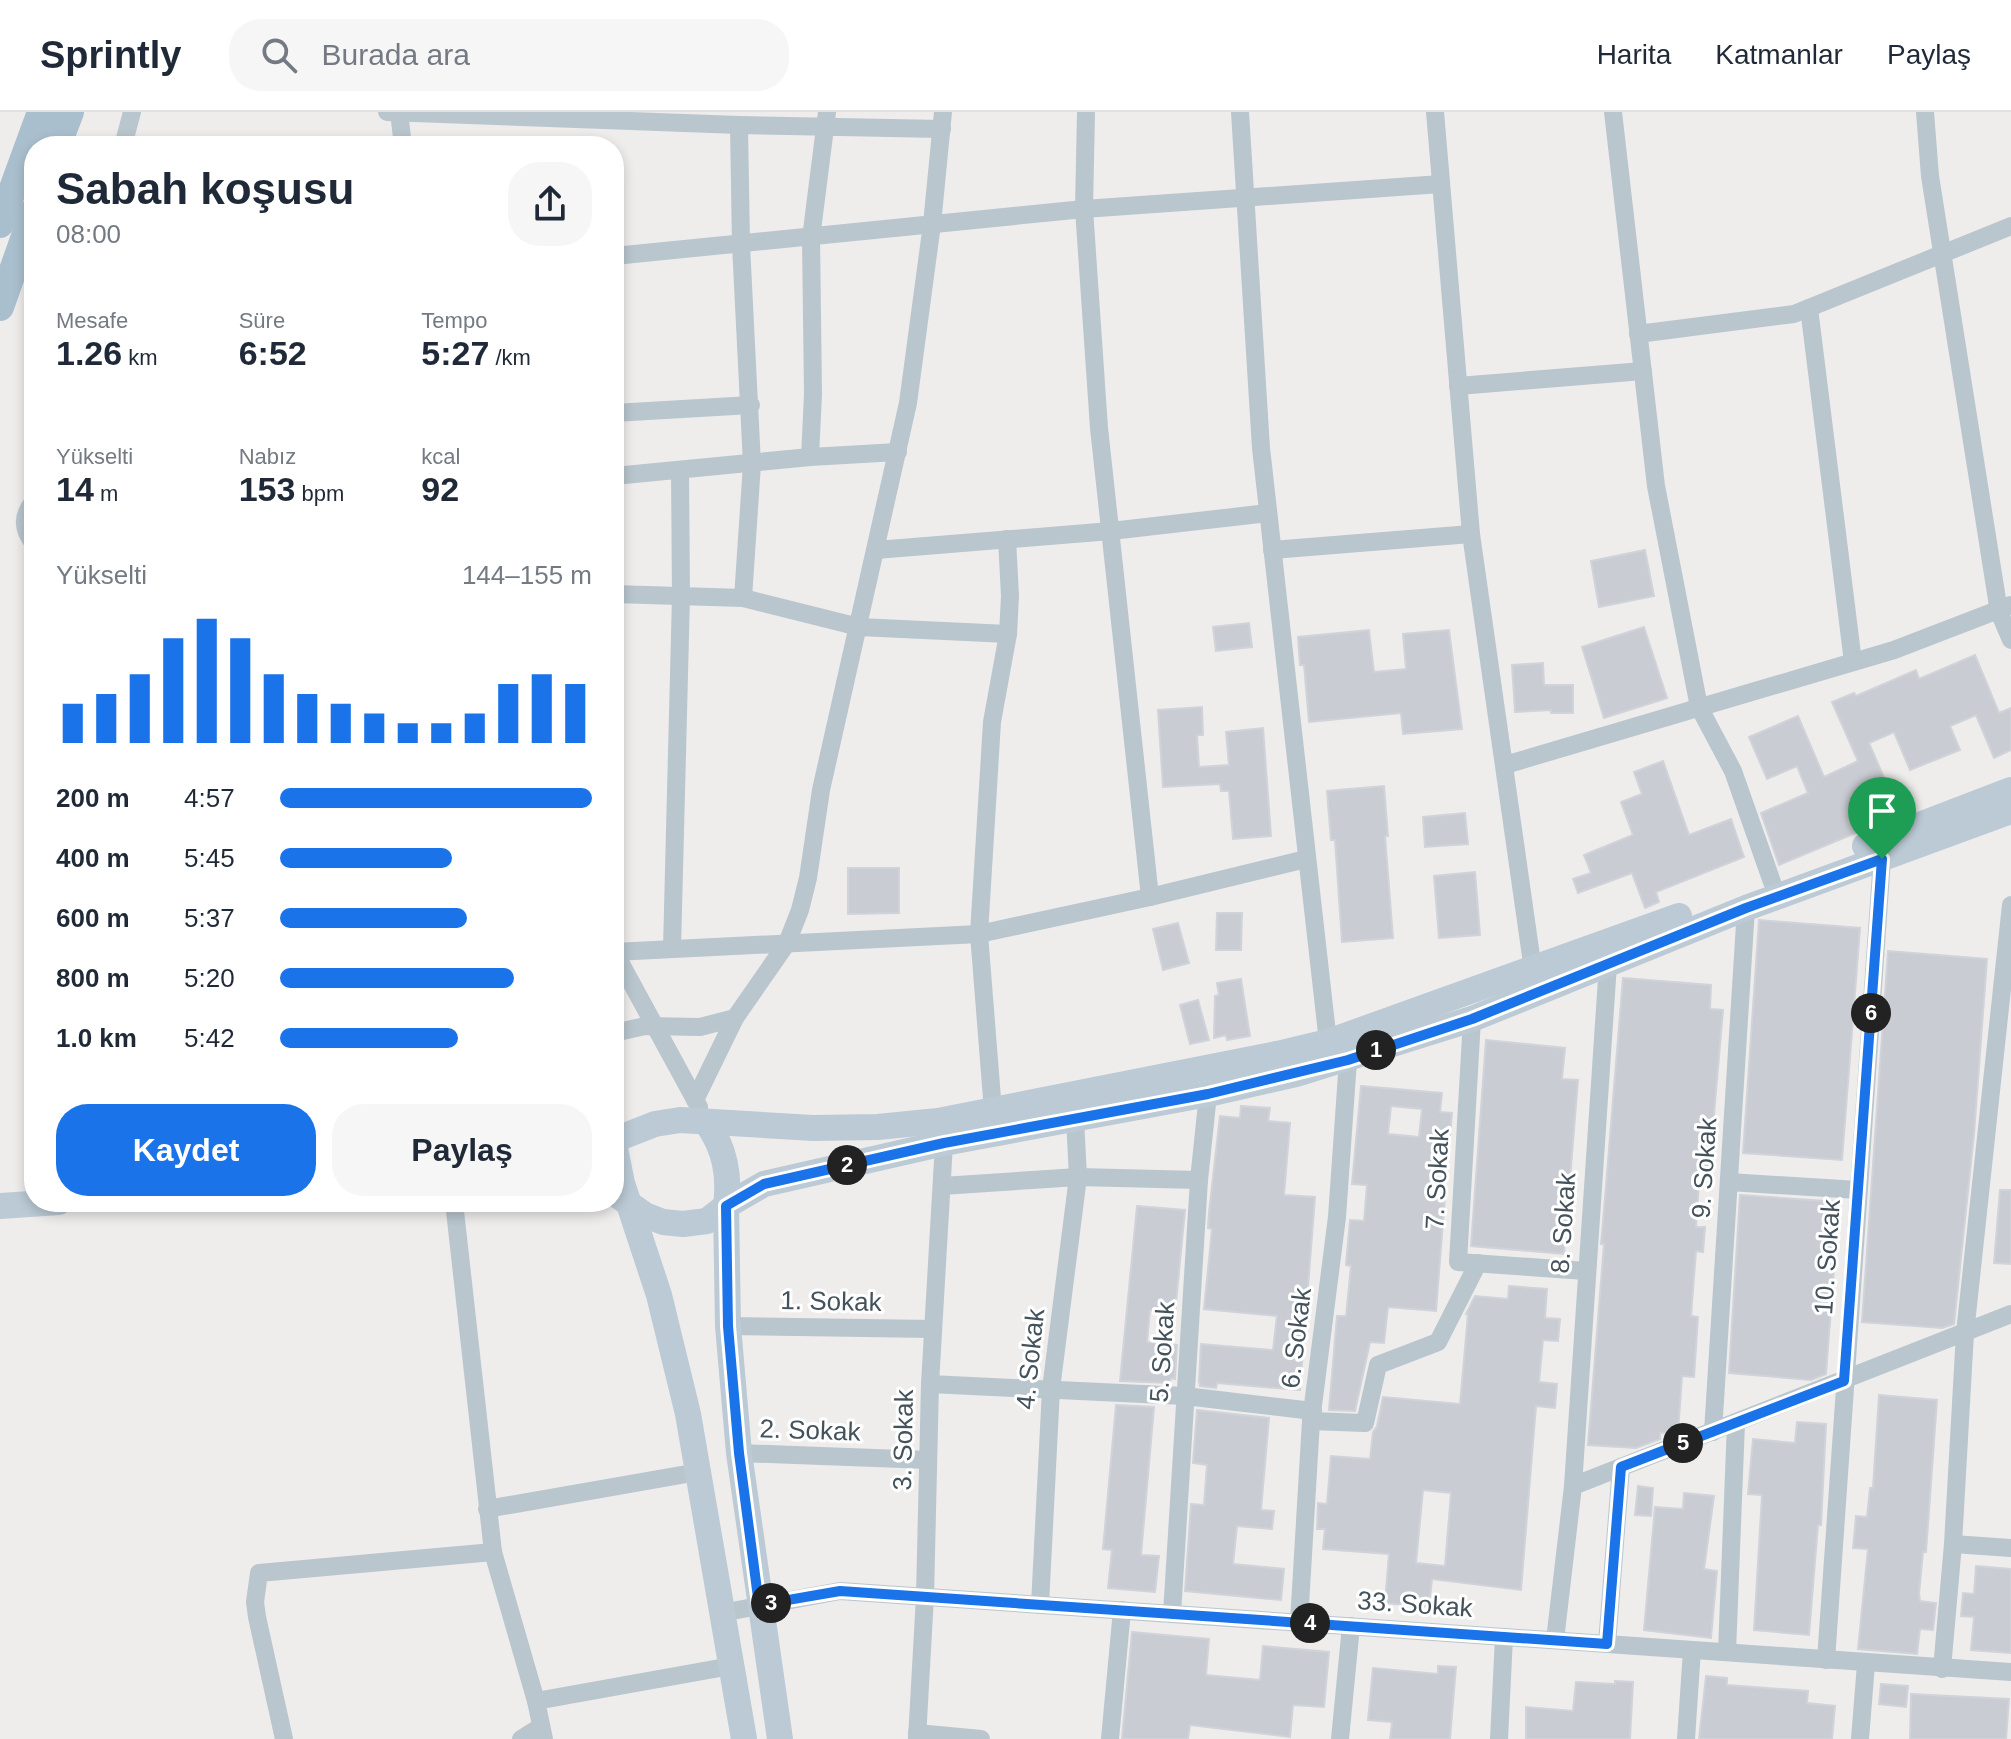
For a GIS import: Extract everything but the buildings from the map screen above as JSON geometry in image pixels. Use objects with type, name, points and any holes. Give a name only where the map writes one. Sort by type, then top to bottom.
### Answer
[{"type":"main road","points":[[32,136],[41,112]]},
{"type":"main road","points":[[61,136],[70,112]]},
{"type":"main road","points":[[0,224],[24,158]]},
{"type":"main road","points":[[0,307],[24,239]]},
{"type":"street","points":[[126,136],[132,112]]},
{"type":"street","points":[[387,112],[739,125],[827,119],[943,120],[908,403],[821,790],[800,910],[787,943],[735,1018],[695,1100]]},
{"type":"street","points":[[399,112],[402,136]]},
{"type":"street","points":[[1086,112],[1084,209],[1099,428],[1150,897]]},
{"type":"street","points":[[1240,112],[1261,448],[1328,1042]]},
{"type":"street","points":[[1435,112],[1471,534],[1533,970]]},
{"type":"street","points":[[1613,112],[1656,486],[1699,707],[1733,771],[1772,882]]},
{"type":"street","points":[[1925,112],[1930,176],[1942,254],[2011,640]]},
{"type":"street","points":[[810,457],[813,394],[811,238],[827,119]]},
{"type":"street","points":[[739,125],[741,245],[752,464],[743,598]]},
{"type":"street","points":[[624,255],[1084,209],[1441,184]]},
{"type":"street","points":[[1638,334],[1794,314],[2011,226]]},
{"type":"street","points":[[1809,308],[1853,662]]},
{"type":"street","points":[[1458,386],[1643,371]]},
{"type":"street","points":[[624,412],[751,405]]},
{"type":"street","points":[[624,475],[810,457],[898,452]]},
{"type":"street","points":[[672,949],[681,596],[680,471]]},
{"type":"street","points":[[876,550],[1111,531],[1268,513]]},
{"type":"street","points":[[1272,550],[1471,534]]},
{"type":"street","points":[[993,1111],[979,934],[992,722],[1008,634],[1007,539]]},
{"type":"street","points":[[624,594],[743,598],[859,627],[1008,634]]},
{"type":"street","points":[[1505,765],[1853,662],[2005,609]]},
{"type":"street","points":[[624,1138],[655,1124],[680,1120],[813,1128],[878,1127],[993,1111],[1328,1042],[1772,882],[2011,790]]},
{"type":"street","points":[[624,1200],[663,1222],[683,1224],[707,1221],[764,1184],[944,1143],[1208,1094],[1348,1060],[1472,1019],[1746,908],[2011,811]]},
{"type":"street","points":[[624,951],[979,934],[1306,859]]},
{"type":"street","name":"10. Sokak","points":[[1826,1660],[1882,859]]},
{"type":"street","points":[[1942,1669],[1953,1544],[1965,1333],[2002,1077],[2011,905]]},
{"type":"street","name":"9. Sokak","points":[[1713,1432],[1746,908]]},
{"type":"street","name":"8. Sokak","points":[[1555,1640],[1573,1486],[1608,964]]},
{"type":"street","points":[[624,970],[717,1138],[726,1160],[729,1187],[726,1206],[728,1326],[739,1453],[780,1739]]},
{"type":"street","points":[[624,1030],[634,1027],[700,1027],[735,1018]]},
{"type":"street","name":"7. Sokak","points":[[1472,1019],[1458,1262],[1478,1263]]},
{"type":"street","name":"6. Sokak","points":[[1299,1622],[1312,1416],[1337,1217],[1348,1060]]},
{"type":"street","name":"5. Sokak","points":[[1172,1614],[1199,1180],[1208,1094]]},
{"type":"street","name":"4. Sokak","points":[[1040,1605],[1051,1389],[1078,1177],[1075,1119]]},
{"type":"street","name":"3. Sokak","points":[[917,1736],[925,1596],[930,1384],[944,1143]]},
{"type":"street","points":[[942,1186],[1078,1177],[1199,1180]]},
{"type":"street","points":[[1729,1182],[1858,1190]]},
{"type":"street","points":[[0,1206],[24,1204]]},
{"type":"street","points":[[624,1205],[675,1355],[744,1739]]},
{"type":"street","points":[[455,1212],[493,1552],[536,1701],[542,1733],[521,1739]]},
{"type":"street","points":[[930,1384],[1185,1396],[1365,1423],[1378,1365],[1438,1342],[1478,1263],[1586,1271]]},
{"type":"street","points":[[1573,1486],[2011,1314]]},
{"type":"street","name":"1. Sokak","points":[[728,1326],[933,1329]]},
{"type":"street","points":[[1727,1652],[1736,1423]]},
{"type":"street","name":"2. Sokak","points":[[739,1453],[928,1460]]},
{"type":"street","points":[[1607,1644],[1621,1467]]},
{"type":"street","points":[[487,1509],[698,1472]]},
{"type":"street","points":[[1953,1544],[2011,1548]]},
{"type":"street","points":[[284,1739],[257,1617],[255,1602],[259,1573],[493,1552]]},
{"type":"street","name":"33. Sokak","points":[[721,1613],[840,1591],[2011,1672]]},
{"type":"street","points":[[1110,1739],[1122,1610]]},
{"type":"street","points":[[1340,1739],[1351,1626]]},
{"type":"street","points":[[1499,1739],[1504,1637]]},
{"type":"street","points":[[1686,1739],[1692,1650]]},
{"type":"street","points":[[1860,1739],[1866,1664]]},
{"type":"street","points":[[536,1701],[731,1666]]},
{"type":"street","points":[[917,1736],[981,1739]]},
{"type":"route","points":[[1882,859],[1844,1381],[1621,1467],[1607,1644],[840,1591],[759,1605],[739,1453],[728,1326],[726,1206],[764,1184],[944,1143],[1208,1094],[1348,1060],[1472,1019],[1746,908],[1882,859]]}]
